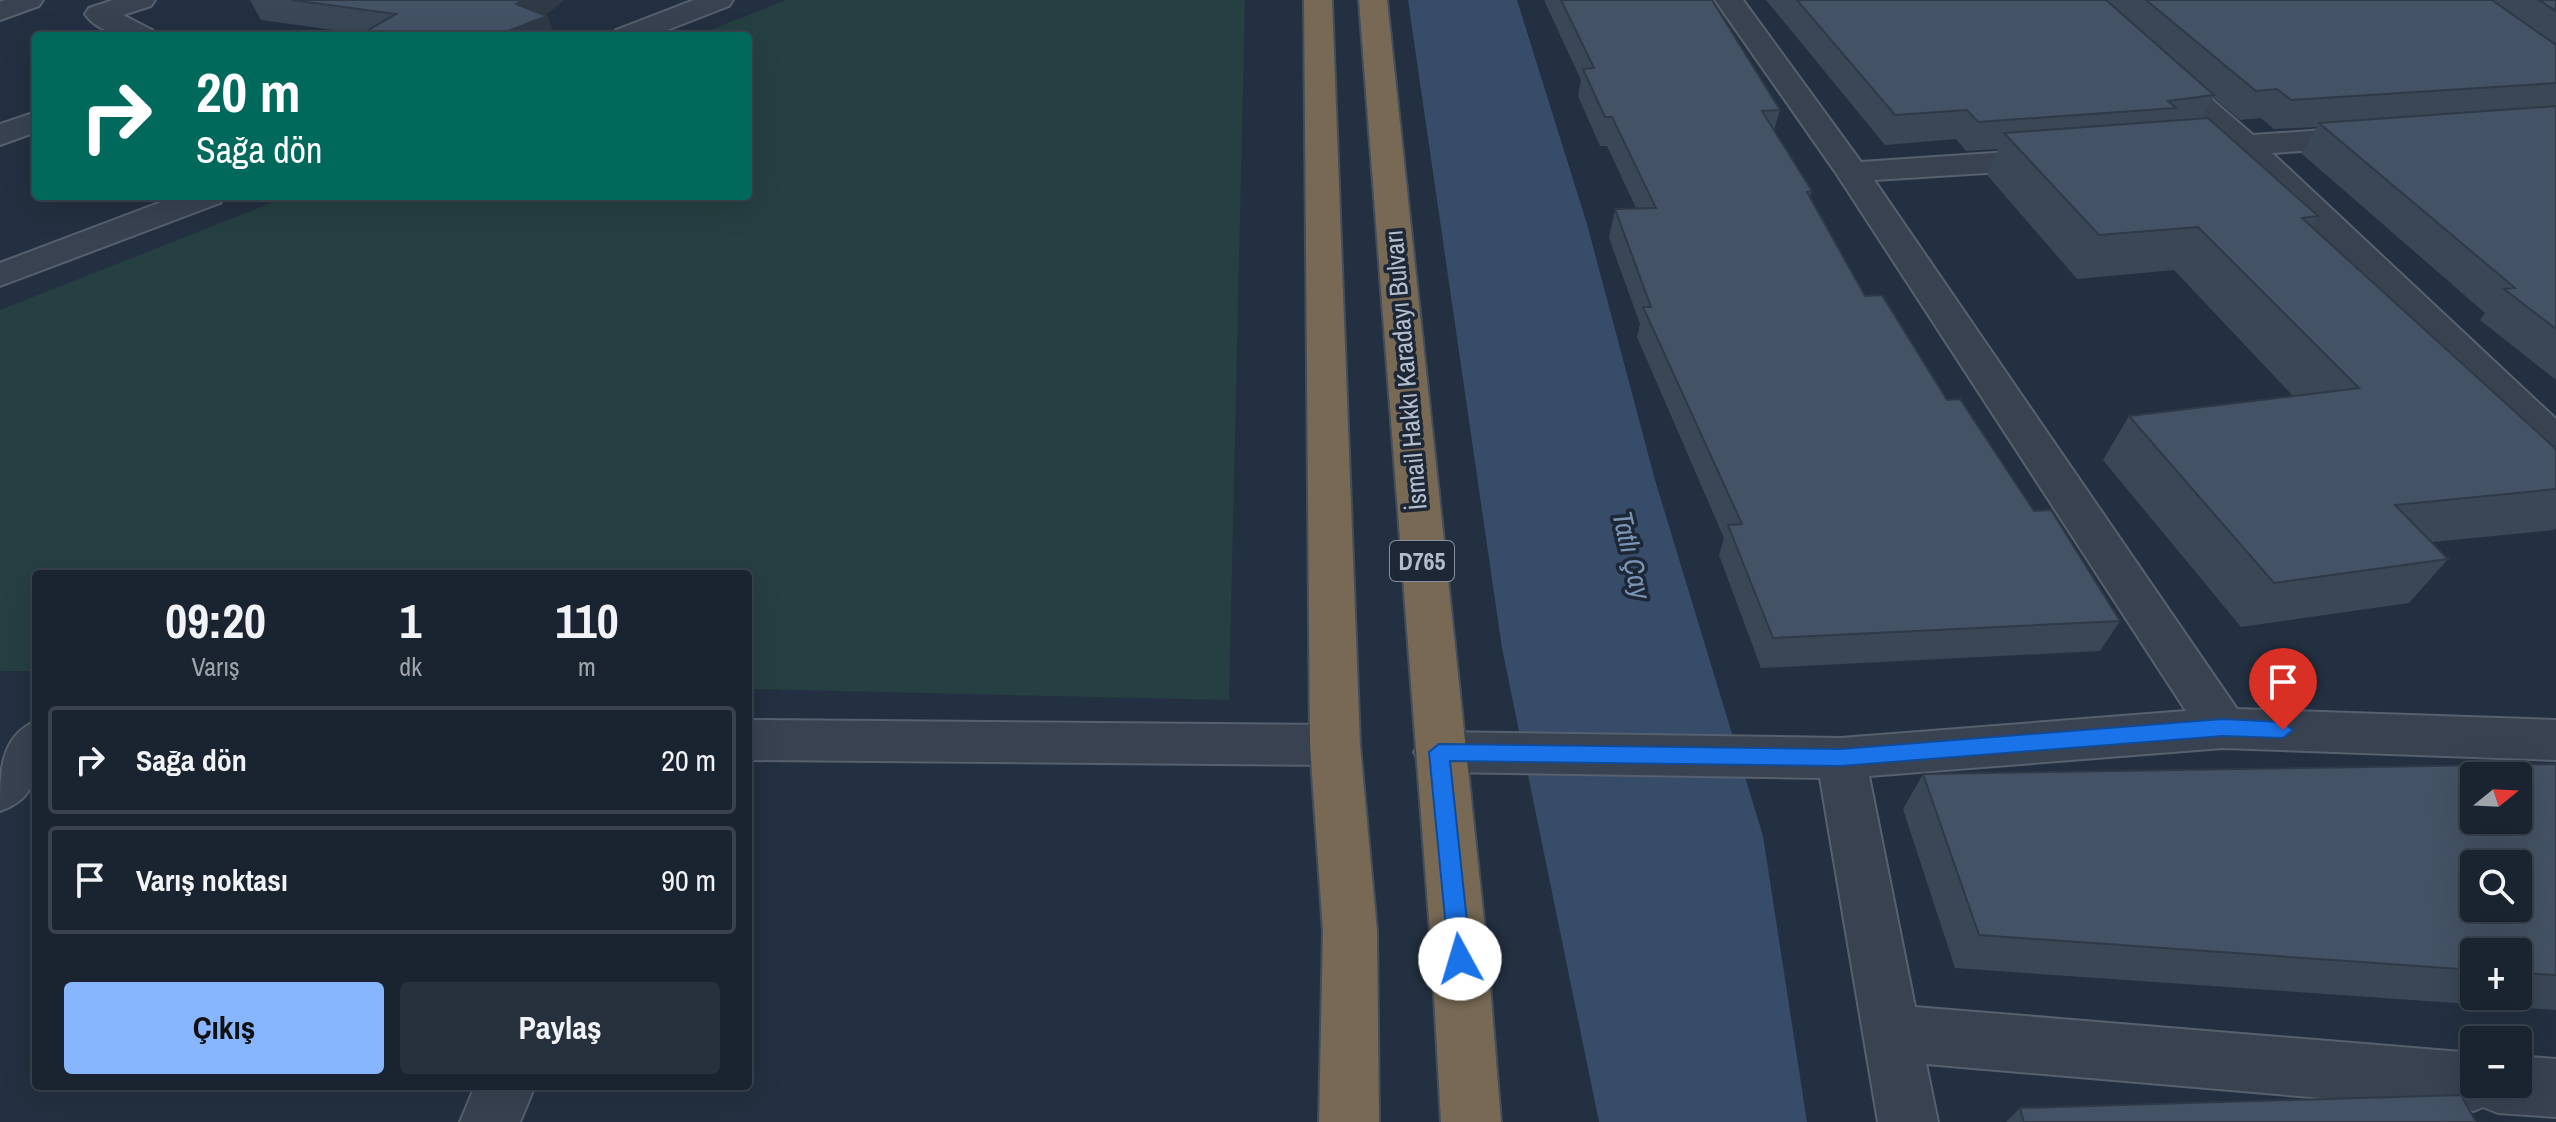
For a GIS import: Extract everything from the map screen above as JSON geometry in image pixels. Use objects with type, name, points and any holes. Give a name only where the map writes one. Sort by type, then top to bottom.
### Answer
[{"type":"highway","points":[[1318,0],[1335,745],[1350,931],[1349,1122]]},
{"type":"highway","name":"İsmail Hakkı Karadayı Bulvarı","points":[[1373,0],[1460,959],[1471,1122]]},
{"type":"street","points":[[0,12],[29,0]]},
{"type":"street","points":[[134,32],[99,14],[141,0]]},
{"type":"street","points":[[636,32],[719,0]]},
{"type":"street","points":[[1729,0],[1852,172],[2223,728]]},
{"type":"street","points":[[2080,0],[2246,146],[2556,442]]},
{"type":"street","points":[[0,135],[32,123]]},
{"type":"street","points":[[2151,152],[2401,134]]},
{"type":"street","points":[[1852,172],[2088,156]]},
{"type":"street","points":[[0,275],[197,200]]},
{"type":"street","points":[[1439,752],[1841,758],[2223,728],[2556,740]]},
{"type":"street","points":[[0,736],[32,739]]},
{"type":"street","points":[[752,740],[1335,745]]},
{"type":"street","points":[[0,790],[32,745]]},
{"type":"street","points":[[1841,758],[1908,1122]]},
{"type":"street","points":[[1891,1033],[2460,1081]]},
{"type":"street","points":[[2532,1086],[2556,1088]]},
{"type":"street","points":[[490,1122],[503,1090]]},
{"type":"green space","points":[[786,0],[1245,0],[1229,700],[752,689],[752,570],[32,570],[32,671],[0,671],[0,310],[279,200],[752,200],[752,32],[705,32]]},
{"type":"water","name":"Tatlı Çay","points":[[1408,0],[1517,0],[1587,224],[1655,480],[1763,836],[1807,1122],[1599,1122],[1502,648]]},
{"type":"building","points":[[292,0],[522,0],[516,4],[547,16],[505,32],[365,32],[396,14]]},
{"type":"building","points":[[1561,0],[1712,0],[1780,110],[1762,111],[1812,191],[1807,192],[1865,296],[1882,295],[1947,400],[1960,399],[2034,511],[2051,510],[2120,621],[1773,638],[1728,525],[1742,524],[1643,307],[1651,307],[1615,209],[1656,208],[1612,117],[1605,117],[1583,69],[1594,68]]},
{"type":"building","points":[[1797,0],[2106,0],[2214,95],[2168,101],[2176,108],[1978,122],[1967,110],[1895,115]]},
{"type":"building","points":[[2146,0],[2492,0],[2556,45],[2556,83],[2291,100],[2277,89],[2256,91]]},
{"type":"building","points":[[2539,0],[2556,0],[2556,11]]},
{"type":"building","points":[[2556,106],[2556,329],[2504,289],[2515,288],[2319,123]]},
{"type":"building","points":[[2208,118],[2318,216],[2302,218],[2556,449],[2556,489],[2395,505],[2448,559],[2274,583],[2129,416],[2359,388],[2198,227],[2099,235],[2004,133]]},
{"type":"building","points":[[2532,764],[2556,764],[2556,975],[2532,974],[2532,938],[2460,938],[2460,969],[1979,935],[1923,774],[2460,766],[2460,834],[2532,834]]},
{"type":"building","points":[[2460,1095],[2476,1122],[2024,1122],[2020,1108]]},
{"type":"route","points":[[1460,959],[1439,752],[1841,758],[2223,728],[2283,730]]}]
